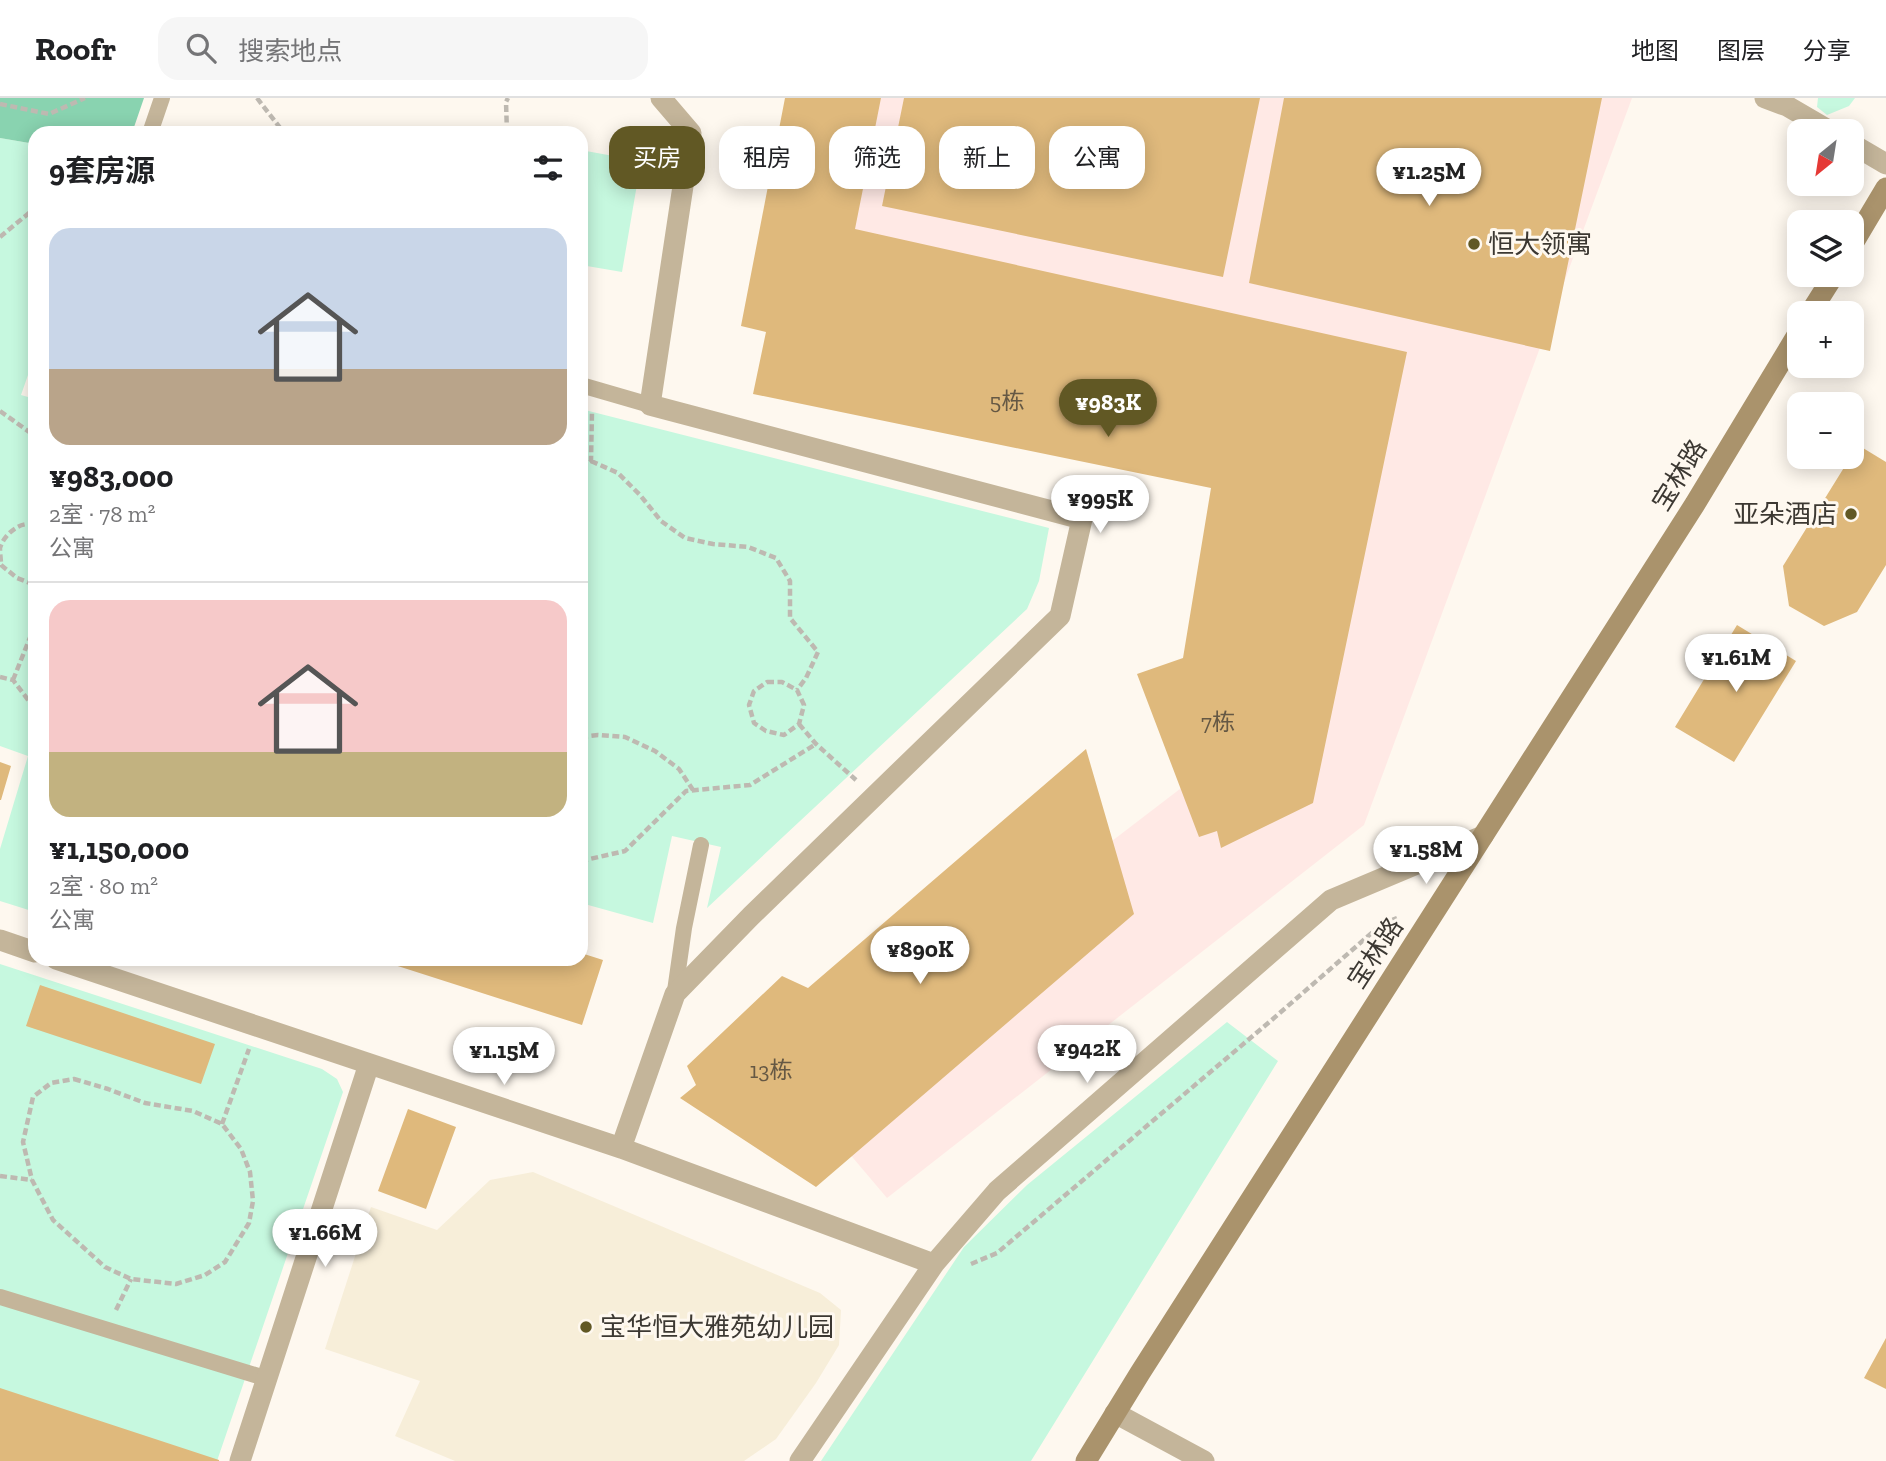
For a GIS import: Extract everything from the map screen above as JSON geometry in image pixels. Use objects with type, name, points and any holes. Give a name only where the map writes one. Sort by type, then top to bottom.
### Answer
[{"type":"street","points":[[621,1148],[676,994],[751,916],[1060,616],[1082,519],[650,405],[691,133],[660,98]]},
{"type":"street","points":[[1765,98],[1787,106],[1809,119]]},
{"type":"street","points":[[1864,151],[1886,164]]},
{"type":"street","points":[[1864,225],[1886,188]]},
{"type":"street","name":"宝林路","points":[[1086,1461],[1695,504],[1787,352]]},
{"type":"street","points":[[800,1461],[934,1264],[997,1191],[1331,901],[1483,836]]},
{"type":"street","points":[[0,940],[28,950]]},
{"type":"street","points":[[77,966],[621,1148],[934,1264]]},
{"type":"street","points":[[240,1461],[369,1064]]},
{"type":"street","points":[[1115,1413],[1204,1461]]},
{"type":"lane","points":[[152,126],[162,98]]},
{"type":"lane","points":[[588,386],[650,405]]},
{"type":"lane","points":[[674,998],[684,928],[701,845]]},
{"type":"lane","points":[[0,1297],[268,1378]]},
{"type":"path","points":[[0,104],[48,114],[85,98]]},
{"type":"path","points":[[257,98],[279,126]]},
{"type":"path","points":[[507,126],[508,98]]},
{"type":"path","points":[[0,237],[28,214]]},
{"type":"path","points":[[588,405],[591,461]]},
{"type":"path","points":[[0,411],[28,431]]},
{"type":"path","points":[[591,461],[618,473],[661,521],[685,538],[748,547],[776,558],[790,581],[790,618],[818,652],[797,690]]},
{"type":"path","points":[[28,523],[13,529],[0,547],[1,565],[17,578],[28,582]]},
{"type":"path","points":[[13,680],[28,642]]},
{"type":"path","points":[[0,677],[13,680],[28,700]]},
{"type":"path","points":[[782,681],[797,690],[804,705],[799,723],[784,735],[766,731],[754,723],[748,705],[754,691],[767,682],[782,681]]},
{"type":"path","points":[[799,723],[817,744],[875,797]]},
{"type":"path","points":[[588,736],[625,737],[655,751],[679,769],[694,791]]},
{"type":"path","points":[[588,859],[625,851],[686,791],[750,785],[817,744]]},
{"type":"path","points":[[934,1264],[969,1265],[997,1253],[1382,924],[1441,902]]},
{"type":"path","points":[[222,1124],[257,1026]]},
{"type":"path","points":[[74,1079],[145,1103],[193,1111],[222,1124],[241,1149],[250,1172],[253,1200],[248,1223],[225,1262],[205,1275],[176,1284],[131,1279],[105,1267],[53,1220],[32,1180],[23,1142],[33,1097],[51,1083],[74,1079]]},
{"type":"path","points":[[0,1176],[32,1180]]},
{"type":"path","points":[[108,1330],[131,1279]]},
{"type":"shaded area","points":[[799,98],[1632,98],[1364,825],[887,1198],[792,1086],[1240,743],[1303,436],[759,320],[783,189],[815,189],[815,126],[794,126]]},
{"type":"shaded area","name":"宝华恒大雅苑幼儿园","points":[[533,1172],[820,1293],[841,1310],[839,1345],[776,1439],[744,1461],[455,1461],[395,1436],[420,1381],[325,1349],[371,1207],[437,1230],[490,1180]]},
{"type":"green space","points":[[0,98],[144,98],[134,126],[28,126],[28,143],[0,138]]},
{"type":"green space","points":[[1818,98],[1855,98],[1849,106],[1827,115],[1817,107]]},
{"type":"green space","points":[[0,138],[28,143],[28,375],[21,395],[28,397],[28,756],[0,746]]},
{"type":"green space","points":[[588,151],[609,155],[609,189],[636,189],[622,272],[588,266]]},
{"type":"green space","points":[[588,411],[1049,528],[1039,581],[1027,609],[707,908],[721,847],[672,836],[653,923],[588,905]]},
{"type":"green space","points":[[28,756],[28,910],[0,901],[0,849]]},
{"type":"green space","points":[[0,964],[322,1069],[337,1079],[343,1092],[217,1461],[0,1461]]},
{"type":"green space","points":[[1227,1022],[1278,1061],[1031,1461],[821,1461],[964,1247],[1027,1185]]},
{"type":"building","points":[[785,98],[881,98],[875,126],[829,126],[829,189],[863,189],[855,229],[1407,352],[1313,803],[1221,848],[1217,831],[1199,837],[1137,674],[1183,658],[1211,488],[753,394],[766,332],[741,326],[767,189],[815,189],[815,126],[780,126]]},
{"type":"building","points":[[904,98],[1260,98],[1223,277],[882,206],[885,189],[925,189],[925,126],[898,126]]},
{"type":"building","points":[[1284,98],[1602,98],[1550,351],[1249,283]]},
{"type":"building","name":"亚朵酒店","points":[[1864,449],[1886,462],[1886,565],[1857,612],[1824,626],[1789,606],[1783,566],[1843,469],[1864,469]]},
{"type":"building","points":[[1737,625],[1796,661],[1734,762],[1675,727]]},
{"type":"building","points":[[1086,749],[1134,914],[816,1187],[680,1098],[696,1085],[687,1066],[782,976],[808,988]]},
{"type":"building","points":[[0,762],[11,766],[1,800],[0,800]]},
{"type":"building","points":[[588,955],[603,960],[582,1025],[398,966],[588,966]]},
{"type":"building","points":[[40,985],[215,1044],[201,1084],[26,1026]]},
{"type":"building","points":[[408,1109],[456,1127],[426,1209],[378,1191]]},
{"type":"building","points":[[1886,1338],[1886,1389],[1864,1378]]},
{"type":"building","points":[[0,1388],[219,1460],[219,1461],[0,1461]]},
{"type":"place","name":"恒大领寓","points":[[1474,244]]},
{"type":"place","name":"亚朵酒店","points":[[1851,514]]},
{"type":"place","name":"宝华恒大雅苑幼儿园","points":[[586,1327]]}]
